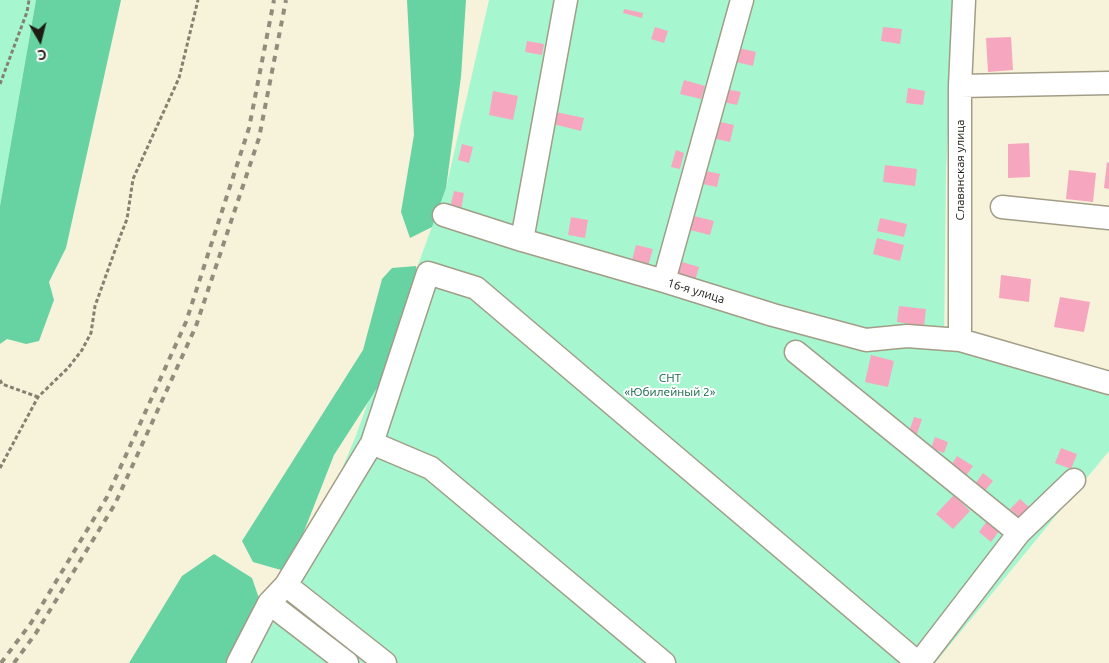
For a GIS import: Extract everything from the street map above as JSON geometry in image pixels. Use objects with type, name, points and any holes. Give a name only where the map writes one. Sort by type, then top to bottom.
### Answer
[{"type":"street","points":[[522,240],[566,0]]},
{"type":"street","points":[[664,281],[742,0]]},
{"type":"street","name":"Славянская улица","points":[[960,340],[960,86],[964,0]]},
{"type":"street","points":[[960,86],[1109,83]]},
{"type":"street","points":[[1002,207],[1109,218]]},
{"type":"street","name":"16-я улица","points":[[444,215],[773,315],[866,340],[907,336],[960,340],[1109,383]]},
{"type":"street","points":[[238,663],[269,603],[286,585],[372,443],[428,273],[476,288],[919,663],[1019,533],[1074,480]]},
{"type":"street","points":[[796,352],[1019,533]]},
{"type":"street","points":[[372,443],[431,468],[664,663]]},
{"type":"street","points":[[286,585],[385,663]]},
{"type":"street","points":[[269,603],[347,663]]},
{"type":"path","points":[[0,84],[27,12],[29,0]]},
{"type":"path","points":[[0,468],[38,397],[68,368],[82,350],[91,333],[95,306],[127,219],[133,179],[179,78],[198,0]]},
{"type":"path","points":[[0,380],[2,384],[38,397]]},
{"type":"green space","points":[[0,0],[36,0],[0,206]]},
{"type":"green space","points":[[36,0],[121,0],[66,248],[49,282],[54,300],[39,341],[26,344],[7,339],[0,344],[0,206]]},
{"type":"green space","points":[[407,0],[466,0],[461,77],[446,188],[432,227],[410,238],[401,212],[414,135]]},
{"type":"green space","name":"СНТ «Юбилейный 2»","points":[[489,0],[954,0],[946,172],[944,344],[1067,378],[1109,396],[1109,451],[935,663],[246,663],[282,610],[355,438],[446,188]]},
{"type":"green space","points":[[416,266],[422,318],[334,455],[288,572],[253,562],[242,541],[363,350],[382,279],[392,268]]},
{"type":"green space","points":[[214,554],[252,578],[264,613],[231,663],[129,663],[182,576]]},
{"type":"building","points":[[624,9],[643,13],[642,18],[623,13]]},
{"type":"building","points":[[655,27],[668,31],[664,43],[651,39]]},
{"type":"building","points":[[883,27],[902,29],[900,44],[881,41]]},
{"type":"building","points":[[1011,37],[1013,70],[988,72],[986,38]]},
{"type":"building","points":[[527,41],[544,44],[542,55],[525,52]]},
{"type":"building","points":[[739,48],[756,52],[753,66],[736,62]]},
{"type":"building","points":[[684,80],[705,86],[701,99],[680,94]]},
{"type":"building","points":[[908,88],[925,91],[923,105],[906,103]]},
{"type":"building","points":[[726,89],[741,92],[737,105],[723,102]]},
{"type":"building","points":[[493,91],[518,96],[513,120],[489,115]]},
{"type":"building","points":[[556,112],[584,118],[581,131],[553,124]]},
{"type":"building","points":[[716,121],[734,125],[730,142],[712,138]]},
{"type":"building","points":[[1029,143],[1030,177],[1008,178],[1008,144]]},
{"type":"building","points":[[462,144],[473,147],[469,163],[458,160]]},
{"type":"building","points":[[676,150],[684,153],[680,169],[671,167]]},
{"type":"building","points":[[1107,162],[1109,163],[1109,189],[1104,188]]},
{"type":"building","points":[[885,165],[917,169],[915,186],[883,182]]},
{"type":"building","points":[[701,170],[720,174],[717,187],[698,183]]},
{"type":"building","points":[[1069,170],[1096,173],[1093,202],[1066,199]]},
{"type":"building","points":[[454,191],[464,193],[461,210],[450,208]]},
{"type":"building","points":[[694,216],[714,221],[710,235],[690,230]]},
{"type":"building","points":[[571,217],[588,220],[585,238],[568,235]]},
{"type":"building","points":[[880,218],[907,224],[904,237],[877,231]]},
{"type":"building","points":[[877,238],[904,245],[900,261],[873,254]]},
{"type":"building","points":[[636,245],[653,249],[647,269],[631,264]]},
{"type":"building","points":[[682,262],[699,267],[695,281],[678,276]]},
{"type":"building","points":[[1001,275],[1031,279],[1029,302],[999,298]]},
{"type":"building","points":[[1060,297],[1090,302],[1084,332],[1054,327]]},
{"type":"building","points":[[899,306],[926,309],[924,326],[897,322]]},
{"type":"building","points":[[871,355],[894,361],[888,387],[865,382]]},
{"type":"building","points":[[914,417],[922,419],[917,434],[909,432]]},
{"type":"building","points":[[935,437],[948,442],[944,453],[931,448]]},
{"type":"building","points":[[1061,448],[1077,454],[1071,469],[1055,463]]},
{"type":"building","points":[[957,456],[973,466],[965,477],[950,467]]},
{"type":"building","points":[[983,473],[993,481],[984,492],[975,484]]},
{"type":"building","points":[[954,495],[970,511],[953,529],[936,514]]},
{"type":"building","points":[[1020,499],[1030,508],[1020,518],[1010,509]]},
{"type":"building","points":[[987,521],[999,531],[991,542],[979,532]]},
{"type":"railway","points":[[1,663],[31,623],[107,497],[186,322],[249,128],[274,0]]},
{"type":"railway","points":[[14,663],[36,633],[115,504],[196,326],[259,138],[286,0]]}]
